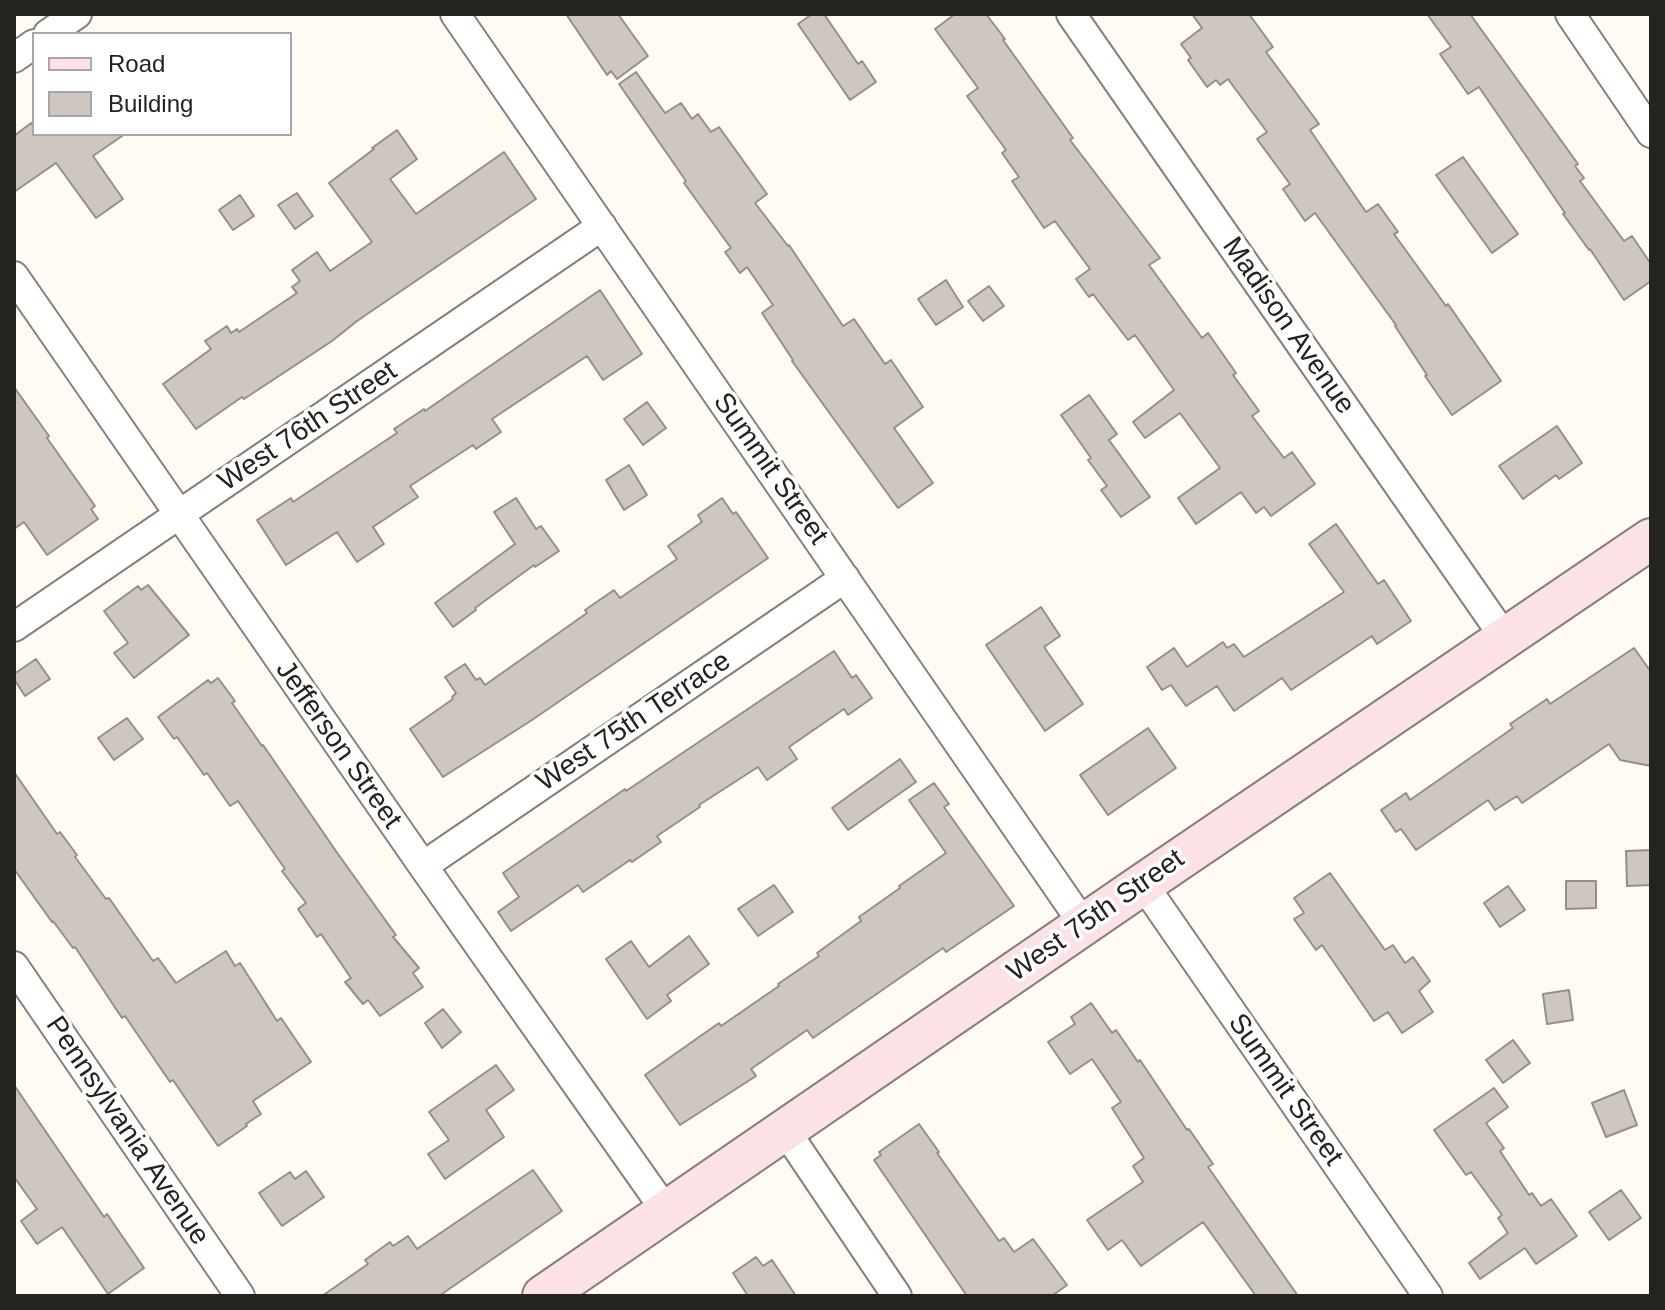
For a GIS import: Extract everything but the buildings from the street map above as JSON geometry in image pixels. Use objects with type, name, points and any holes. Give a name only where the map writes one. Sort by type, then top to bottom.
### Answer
[{"type":"main road","name":"West 75th Street","points":[[543,1296],[1651,539]]},
{"type":"street","points":[[51,32],[77,14]]},
{"type":"street","name":"Summit Street","points":[[455,14],[1084,925]]},
{"type":"street","name":"Madison Avenue","points":[[1071,14],[1505,638]]},
{"type":"street","points":[[1570,14],[1651,133]]},
{"type":"street","points":[[14,58],[32,45]]},
{"type":"street","name":"West 76th Street","points":[[14,627],[602,226]]},
{"type":"street","name":"Jefferson Street","points":[[14,276],[666,1211]]},
{"type":"street","name":"West 75th Terrace","points":[[423,866],[845,578]]},
{"type":"street","name":"Summit Street","points":[[1143,884],[1428,1296]]},
{"type":"street","name":"Pennsylvania Avenue","points":[[14,966],[240,1296]]},
{"type":"street","points":[[785,1130],[897,1296]]}]
